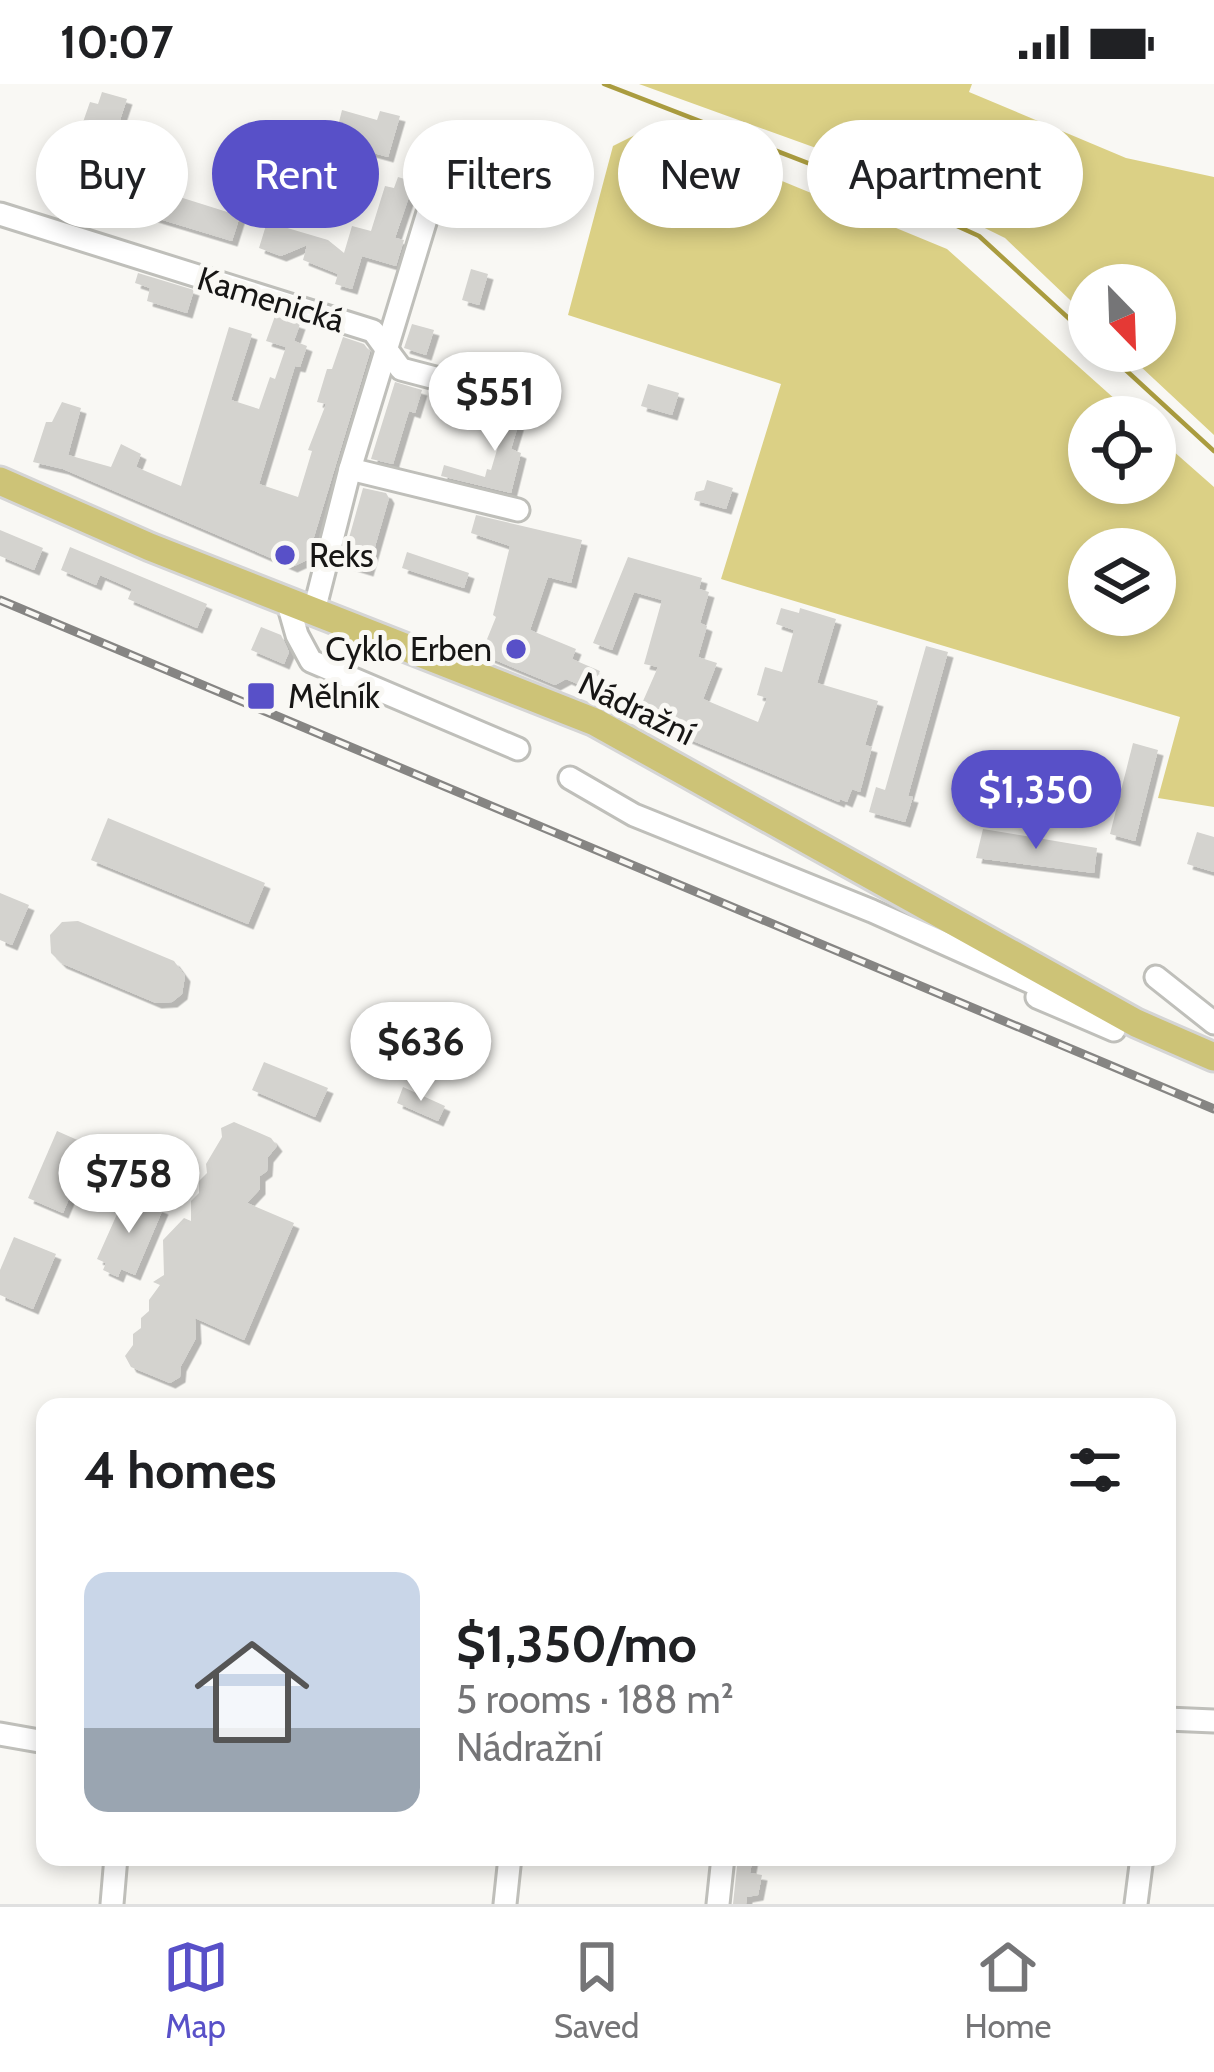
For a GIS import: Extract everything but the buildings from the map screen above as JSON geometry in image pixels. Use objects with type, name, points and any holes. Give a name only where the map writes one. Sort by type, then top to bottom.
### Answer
[{"type":"main road","name":"Nádražní","points":[[0,481],[150,547],[595,722],[1073,1000],[1214,1057]]},
{"type":"street","name":"Kamenická","points":[[0,214],[373,331],[401,369],[527,402]]},
{"type":"street","points":[[314,611],[350,470],[424,228]]},
{"type":"street","points":[[350,470],[518,510]]},
{"type":"street","points":[[286,600],[311,661],[518,748]]},
{"type":"street","points":[[570,778],[634,815],[872,910],[1073,1000],[1114,1030]]},
{"type":"street","points":[[1156,977],[1214,1023]]},
{"type":"street","points":[[1006,983],[1073,1000]]},
{"type":"street","points":[[1176,1719],[1214,1721]]},
{"type":"street","points":[[0,1734],[36,1740]]},
{"type":"street","points":[[112,1904],[115,1866]]},
{"type":"street","points":[[505,1904],[509,1866]]},
{"type":"street","points":[[718,1904],[722,1866]]},
{"type":"street","points":[[1136,1904],[1141,1866]]},
{"type":"shaded area","points":[[639,84],[972,84],[969,92],[1036,120],[807,120],[807,145],[783,136],[783,120],[739,120]]},
{"type":"shaded area","points":[[1083,140],[1126,158],[1214,177],[1214,435],[1146,372],[1176,372],[1176,264],[1068,264],[1068,298],[1005,238],[985,228],[1083,228]]},
{"type":"shaded area","points":[[618,144],[618,228],[783,228],[783,181],[807,191],[807,228],[896,228],[947,249],[1068,357],[1068,372],[1085,372],[1112,396],[1068,396],[1068,504],[1176,504],[1176,454],[1214,487],[1214,807],[1158,798],[1180,717],[721,579],[781,384],[568,315],[613,146]]},
{"type":"waterway","points":[[604,84],[880,191],[979,236],[1068,318]]},
{"type":"waterway","points":[[1128,372],[1214,451]]},
{"type":"railway","points":[[0,600],[1214,1109]]},
{"type":"place","name":"Reks","points":[[285,555]]},
{"type":"place","name":"Cyklo Erben","points":[[516,649]]},
{"type":"place","name":"Mělník","points":[[261,696]]}]
